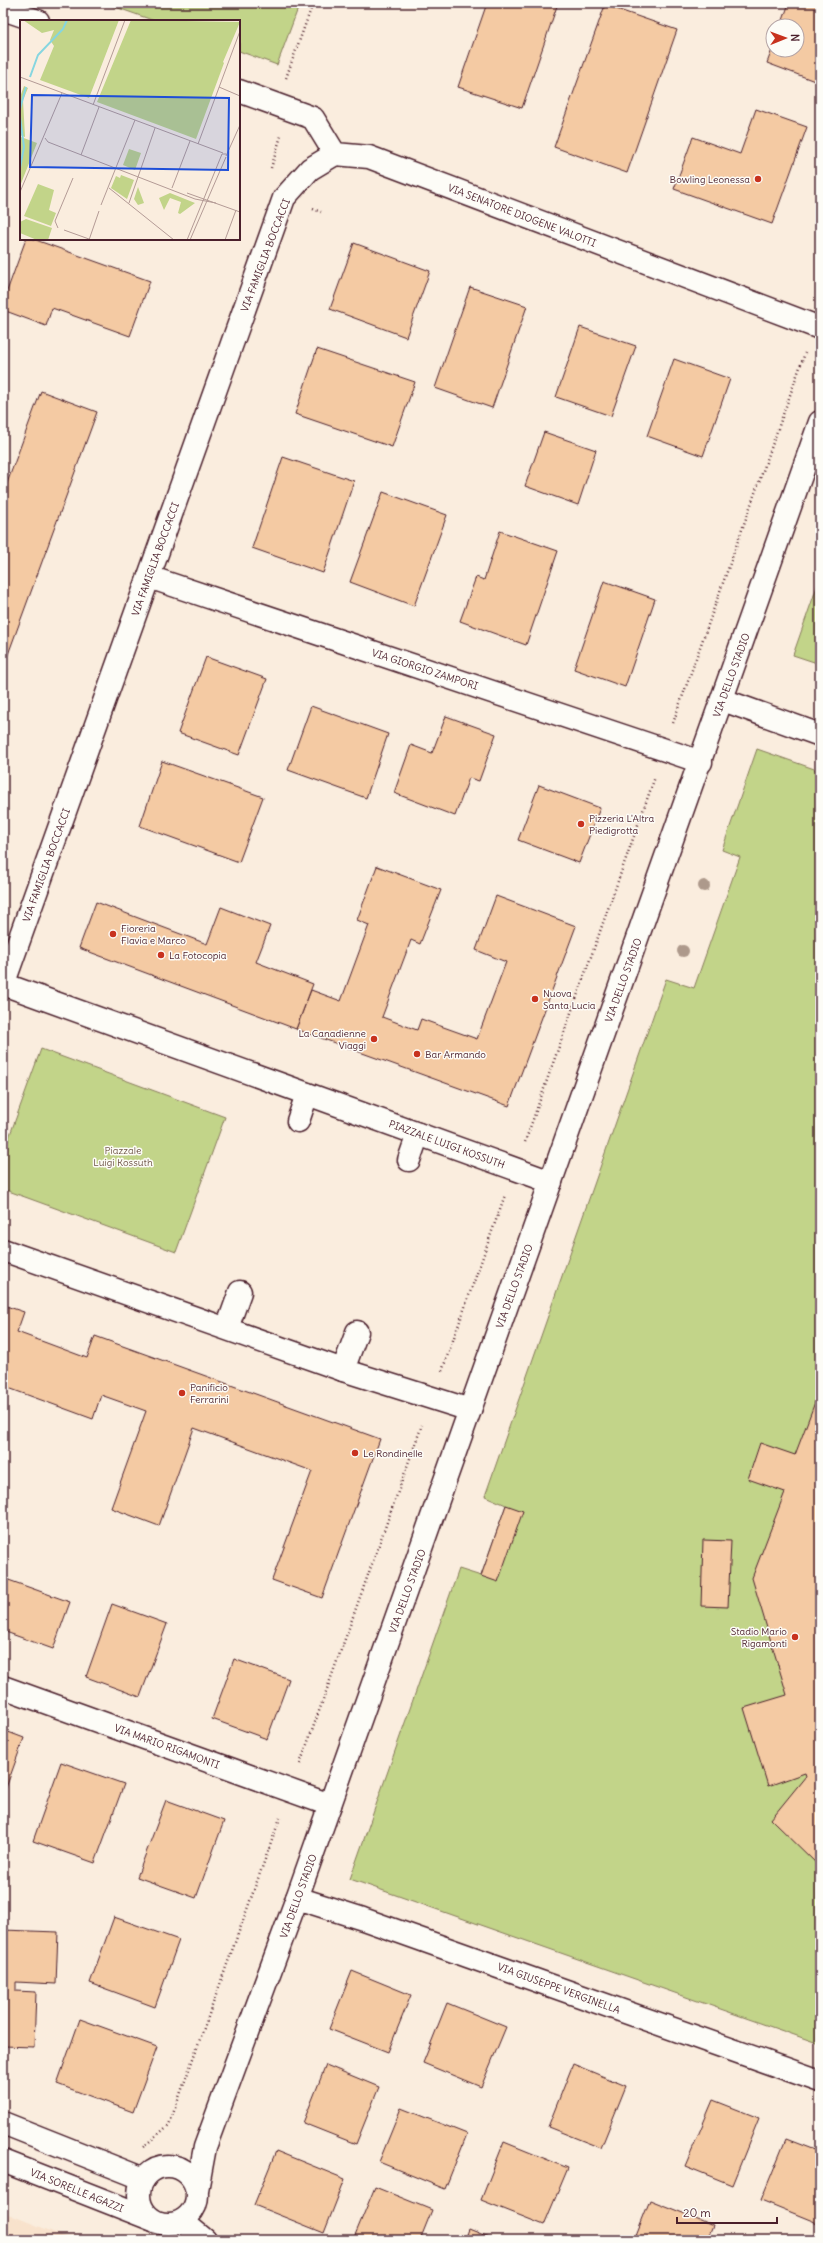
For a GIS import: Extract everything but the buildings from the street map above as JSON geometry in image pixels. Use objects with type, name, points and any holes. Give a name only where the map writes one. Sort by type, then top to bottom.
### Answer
[{"type":"street","points":[[3,9],[35,20]]},
{"type":"street","points":[[240,91],[313,118],[335,154]]},
{"type":"street","name":"VIA SENATORE DIOGENE VALOTTI","points":[[335,154],[369,157],[817,327]]},
{"type":"street","name":"VIA FAMIGLIA BOCCACCI","points":[[3,984],[284,198],[310,169],[335,154]]},
{"type":"street","name":"VIA DELLO STADIO","points":[[197,2190],[205,2148],[298,1898],[723,700],[820,422]]},
{"type":"street","name":"VIA GIORGIO ZAMPORI","points":[[149,577],[701,762]]},
{"type":"street","points":[[723,700],[820,735]]},
{"type":"street","name":"PIAZZALE LUIGI KOSSUTH","points":[[3,984],[551,1182]]},
{"type":"street","points":[[298,1122],[307,1094]]},
{"type":"street","points":[[409,1160],[418,1134]]},
{"type":"street","points":[[3,1250],[228,1328],[343,1370],[470,1410]]},
{"type":"street","points":[[228,1328],[240,1292]]},
{"type":"street","points":[[343,1370],[357,1332]]},
{"type":"street","name":"VIA MARIO RIGAMONTI","points":[[3,1687],[330,1805]]},
{"type":"street","name":"VIA GIUSEPPE VERGINELLA","points":[[298,1898],[364,1919],[820,2081]]},
{"type":"street","points":[[3,2123],[151,2173],[171,2166],[183,2170],[192,2178],[197,2190],[194,2208],[182,2221],[173,2225],[164,2224],[151,2219],[144,2213],[139,2199],[139,2190],[151,2173],[205,2148]]},
{"type":"street","name":"VIA SORELLE AGAZZI","points":[[3,2161],[151,2219]]},
{"type":"street","points":[[182,2221],[205,2240]]},
{"type":"path","points":[[286,78],[313,3]]},
{"type":"path","points":[[270,169],[282,132]]},
{"type":"path","points":[[140,2150],[169,2125],[515,1169],[664,749],[817,327]]},
{"type":"shaded area","points":[[3,2212],[73,2240],[3,2240]]},
{"type":"green space","points":[[104,3],[300,3],[277,65],[240,51],[240,20],[152,20]]},
{"type":"green space","points":[[820,578],[820,664],[793,655]]},
{"type":"green space","name":"Stadio Mario Rigamonti","points":[[757,749],[820,771],[820,2044],[350,1879],[459,1569],[481,1576],[506,1505],[485,1496],[666,979],[694,988],[740,857],[722,850]]},
{"type":"green space","name":"Piazzale Luigi Kossuth","points":[[41,1049],[225,1117],[176,1252],[3,1189],[3,1154]]},
{"type":"place","name":"Bowling Leonessa","points":[[758,179]]},
{"type":"place","name":"Pizzeria L'Altra Piedigrotta","points":[[581,824]]},
{"type":"place","name":"Fioreria Flavia e Marco","points":[[113,934]]},
{"type":"place","name":"La Fotocopia","points":[[161,955]]},
{"type":"place","name":"Nuova Santa Lucia","points":[[535,999]]},
{"type":"place","name":"La Canadienne Viaggi","points":[[374,1039]]},
{"type":"place","name":"Bar Armando","points":[[417,1054]]},
{"type":"place","name":"Panificio Ferrarini","points":[[182,1393]]},
{"type":"place","name":"Le Rondinelle","points":[[355,1453]]},
{"type":"place","name":"Stadio Mario Rigamonti","points":[[795,1637]]}]
